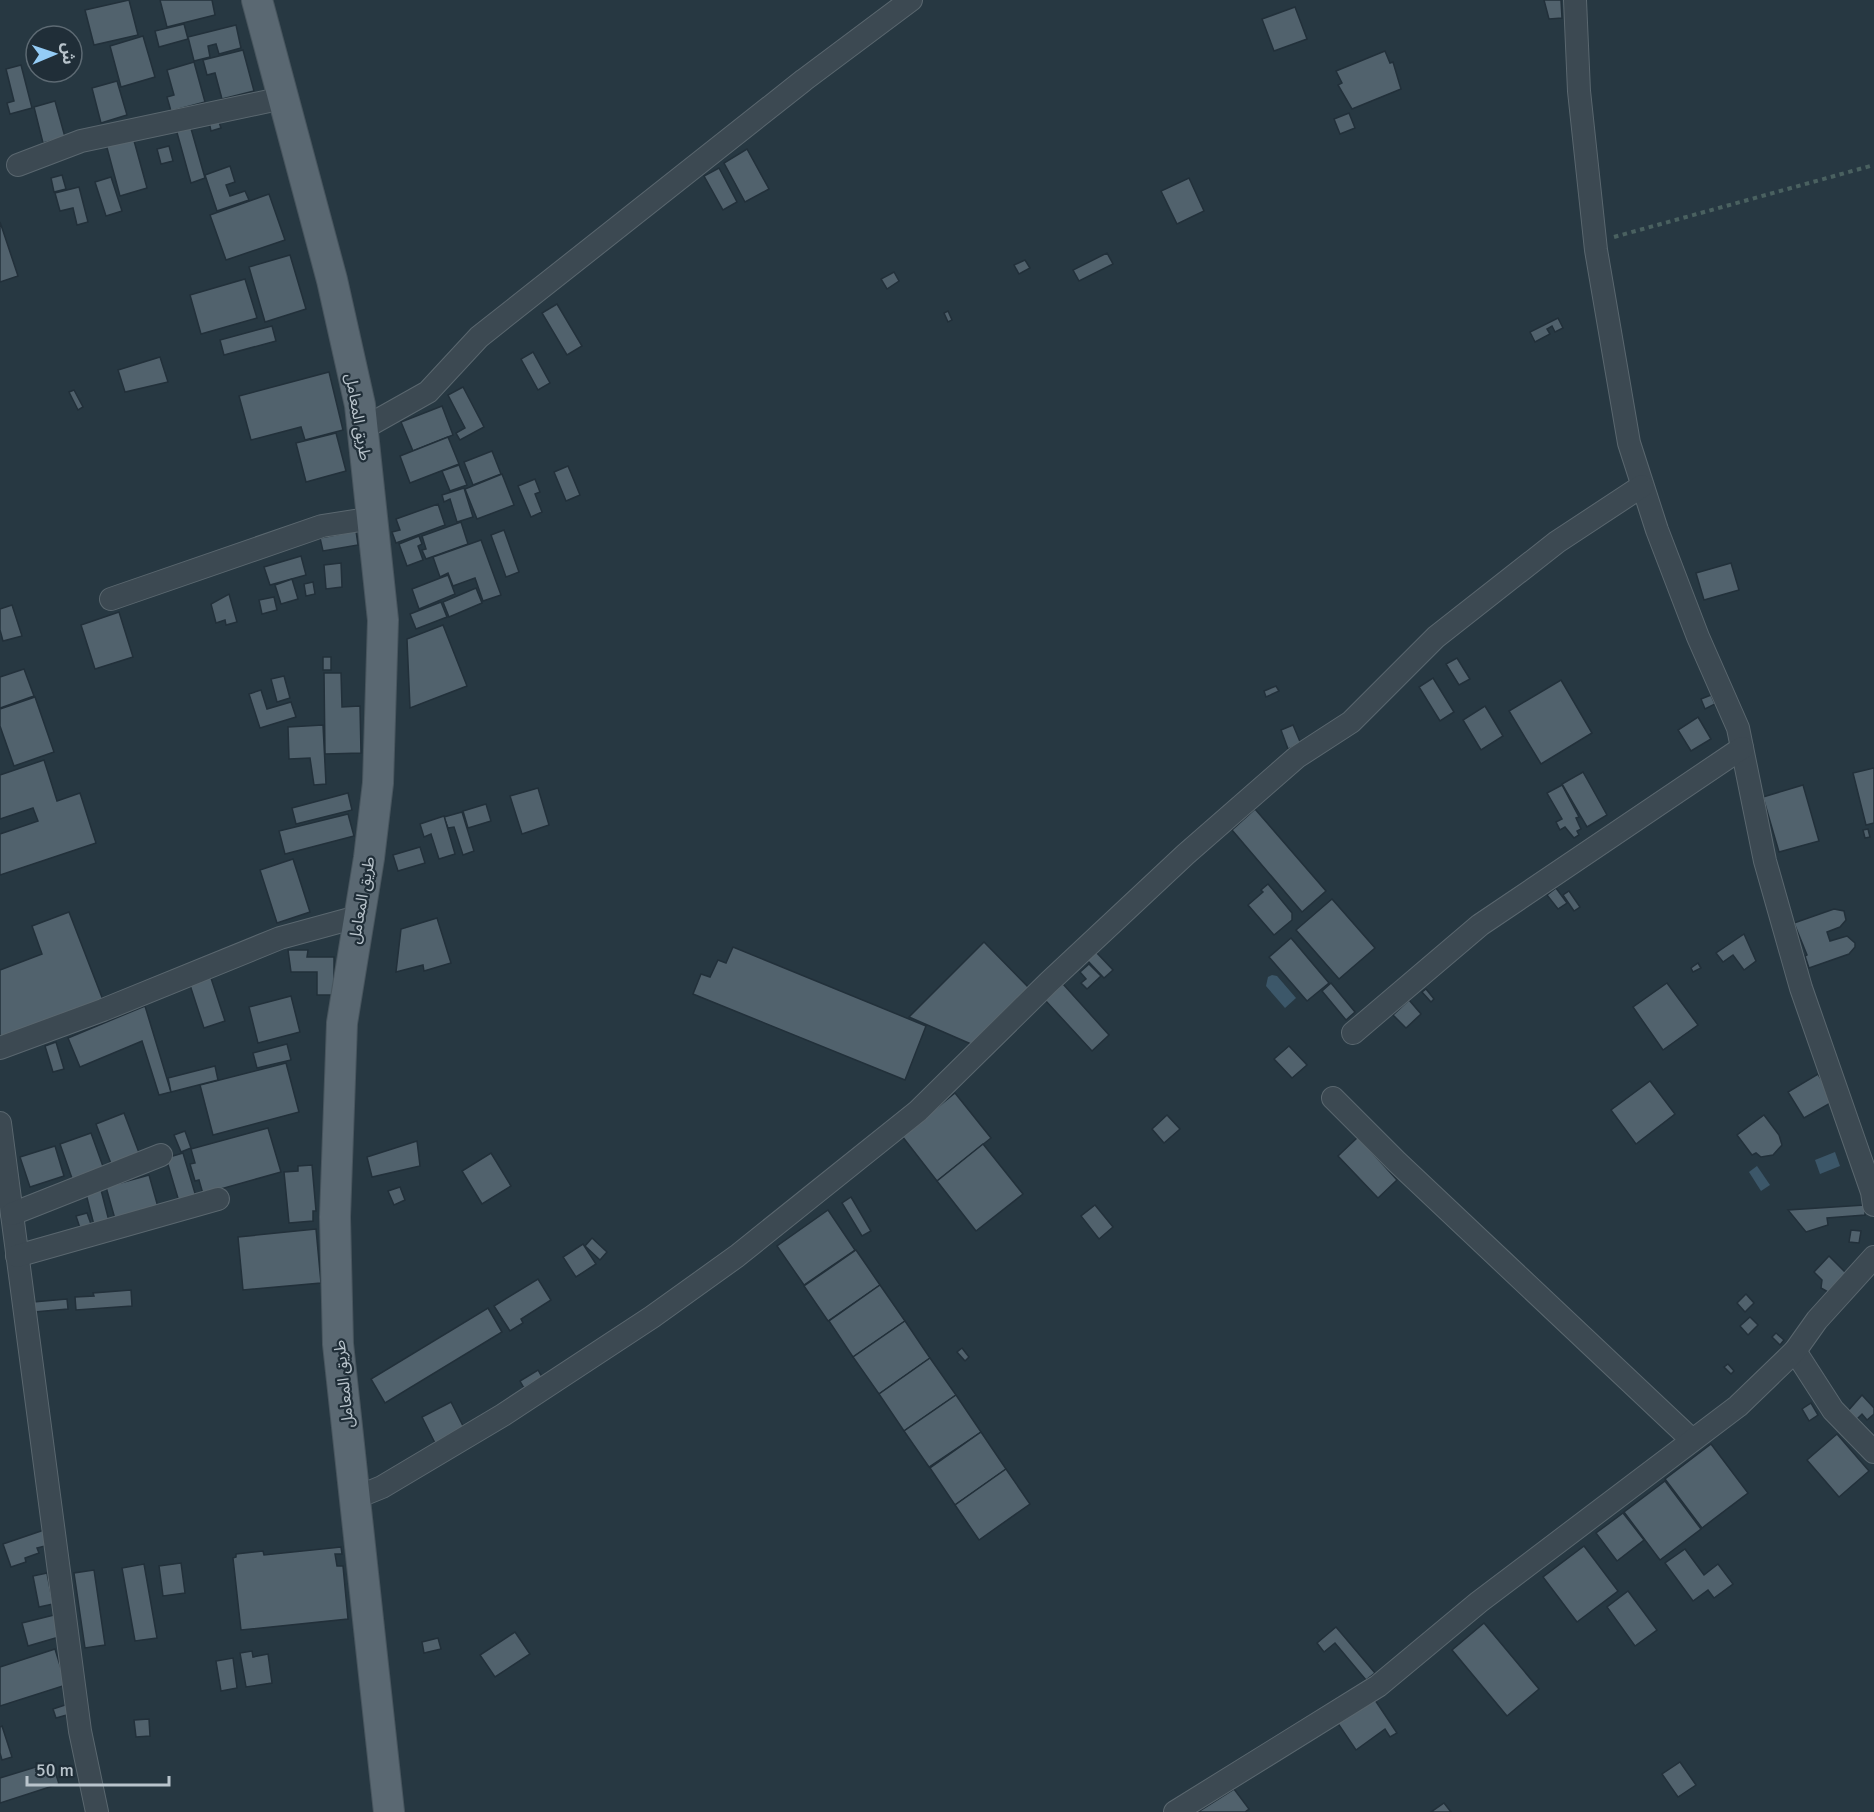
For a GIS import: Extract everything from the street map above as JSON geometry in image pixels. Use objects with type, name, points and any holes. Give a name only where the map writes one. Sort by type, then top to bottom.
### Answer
[{"type":"main road","name":"طريق المعامل","points":[[258,0],[332,280],[364,428],[383,621],[382,706],[377,794],[342,1023],[335,1217],[338,1344],[389,1812]]},
{"type":"street","points":[[364,428],[428,392],[479,337],[804,80],[911,0]]},
{"type":"street","points":[[1575,0],[1579,91],[1595,242],[1629,443],[1642,486],[1698,637],[1738,728],[1765,861],[1801,988],[1872,1192],[1874,1205]]},
{"type":"street","points":[[18,165],[81,141],[284,98]]},
{"type":"street","points":[[355,1498],[382,1487],[503,1415],[651,1317],[737,1256],[918,1112],[1048,983],[1186,854],[1297,757],[1351,722],[1436,637],[1557,542],[1642,486]]},
{"type":"street","points":[[111,599],[322,526],[374,518]]},
{"type":"street","points":[[1353,1033],[1480,925],[1742,748]]},
{"type":"street","points":[[0,1048],[103,1010],[280,938],[357,917]]},
{"type":"street","points":[[1333,1098],[1692,1440]]},
{"type":"street","points":[[0,1123],[80,1731],[97,1812]]},
{"type":"street","points":[[12,1214],[161,1155]]},
{"type":"street","points":[[17,1256],[218,1199]]},
{"type":"street","points":[[1175,1812],[1378,1686],[1479,1602],[1738,1406],[1796,1351],[1817,1320],[1874,1257]]},
{"type":"street","points":[[1796,1351],[1833,1410],[1874,1452]]},
{"type":"path","points":[[1595,242],[1874,165]]},
{"type":"water","points":[[1277,976],[1296,998],[1285,1008],[1266,986],[1268,977]]},
{"type":"water","points":[[1835,1152],[1840,1166],[1820,1174],[1815,1160]]},
{"type":"water","points":[[1757,1166],[1770,1185],[1761,1191],[1749,1172]]},
{"type":"building","points":[[129,0],[138,35],[94,45],[85,10]]},
{"type":"building","points":[[160,0],[212,0],[215,15],[167,27]]},
{"type":"building","points":[[1544,0],[1561,0],[1562,18],[1549,19]]},
{"type":"building","points":[[1295,7],[1307,39],[1274,51],[1262,19]]},
{"type":"building","points":[[184,24],[188,39],[159,47],[155,31]]},
{"type":"building","points":[[236,25],[241,48],[219,54],[216,44],[208,46],[210,57],[194,61],[188,37]]},
{"type":"building","points":[[143,36],[155,77],[121,87],[110,46]]},
{"type":"building","points":[[243,50],[254,91],[222,99],[215,73],[207,75],[203,60]]},
{"type":"building","points":[[1385,51],[1390,63],[1393,62],[1401,89],[1352,109],[1338,85],[1342,83],[1336,71]]},
{"type":"building","points":[[194,62],[205,102],[171,111],[167,97],[174,95],[167,70]]},
{"type":"building","points":[[21,65],[24,84],[32,108],[10,114],[7,103],[14,101],[6,69]]},
{"type":"building","points":[[117,81],[127,115],[101,123],[92,88]]},
{"type":"building","points":[[55,101],[65,137],[43,143],[34,107]]},
{"type":"building","points":[[1349,113],[1355,128],[1340,134],[1334,119]]},
{"type":"building","points":[[218,119],[221,128],[211,131],[209,122]]},
{"type":"building","points":[[190,125],[205,178],[191,183],[176,129]]},
{"type":"building","points":[[133,137],[147,188],[120,196],[106,144]]},
{"type":"building","points":[[169,146],[173,161],[161,164],[157,149]]},
{"type":"building","points":[[747,149],[769,189],[745,202],[724,163]]},
{"type":"building","points":[[230,166],[235,182],[226,185],[230,196],[245,191],[249,200],[217,211],[205,175]]},
{"type":"building","points":[[719,168],[737,202],[723,210],[704,176]]},
{"type":"building","points":[[62,175],[66,189],[54,192],[51,178]]},
{"type":"building","points":[[111,177],[122,211],[106,216],[95,182]]},
{"type":"building","points":[[1189,178],[1204,211],[1177,224],[1161,191]]},
{"type":"building","points":[[79,187],[88,222],[77,225],[73,208],[60,211],[55,193]]},
{"type":"building","points":[[269,194],[285,240],[226,260],[210,215]]},
{"type":"building","points":[[0,222],[18,276],[0,282]]},
{"type":"building","points":[[1107,253],[1113,264],[1079,281],[1073,270]]},
{"type":"building","points":[[290,255],[306,309],[265,322],[249,267]]},
{"type":"building","points":[[1025,260],[1030,268],[1019,274],[1014,265]]},
{"type":"building","points":[[894,272],[899,281],[887,289],[881,279]]},
{"type":"building","points":[[245,279],[257,318],[201,334],[190,295]]},
{"type":"building","points":[[557,304],[582,346],[567,355],[542,313]]},
{"type":"building","points":[[948,311],[952,320],[948,322],[944,313]]},
{"type":"building","points":[[1558,318],[1563,328],[1555,332],[1552,326],[1547,329],[1550,334],[1535,342],[1530,332]]},
{"type":"building","points":[[272,326],[276,341],[224,355],[220,340]]},
{"type":"building","points":[[533,352],[550,383],[538,390],[521,359]]},
{"type":"building","points":[[160,357],[168,382],[125,392],[118,370]]},
{"type":"building","points":[[329,372],[343,430],[305,440],[301,427],[251,440],[239,396]]},
{"type":"building","points":[[463,387],[484,427],[460,440],[456,433],[465,428],[448,395]]},
{"type":"building","points":[[74,390],[83,407],[78,410],[69,392]]},
{"type":"building","points":[[442,406],[453,435],[413,451],[401,422]]},
{"type":"building","points":[[336,433],[346,471],[306,482],[296,443]]},
{"type":"building","points":[[448,437],[459,464],[410,483],[400,456]]},
{"type":"building","points":[[492,451],[501,474],[473,485],[464,462]]},
{"type":"building","points":[[459,465],[467,485],[450,491],[442,471]]},
{"type":"building","points":[[568,466],[580,495],[566,501],[554,472]]},
{"type":"building","points":[[502,474],[514,505],[477,519],[465,489]]},
{"type":"building","points":[[535,479],[540,492],[535,494],[542,512],[531,517],[518,486]]},
{"type":"building","points":[[464,488],[473,517],[457,522],[450,499],[444,502],[442,495]]},
{"type":"building","points":[[438,504],[445,525],[396,543],[392,532],[400,530],[396,519]]},
{"type":"building","points":[[461,522],[468,544],[426,559],[422,550],[426,549],[422,536]]},
{"type":"building","points":[[504,530],[519,572],[506,577],[491,535]]},
{"type":"building","points":[[356,531],[358,545],[323,551],[320,538]]},
{"type":"building","points":[[419,536],[422,544],[418,546],[423,560],[407,566],[399,544]]},
{"type":"building","points":[[481,540],[501,595],[483,601],[475,578],[453,586],[448,573],[440,577],[433,557]]},
{"type":"building","points":[[301,556],[306,575],[270,585],[264,567]]},
{"type":"building","points":[[341,563],[342,587],[326,589],[324,565]]},
{"type":"building","points":[[1731,563],[1739,590],[1704,600],[1696,573]]},
{"type":"building","points":[[448,575],[455,594],[419,609],[412,589]]},
{"type":"building","points":[[292,579],[298,599],[281,604],[275,585]]},
{"type":"building","points":[[313,582],[315,594],[306,596],[304,584]]},
{"type":"building","points":[[476,588],[482,603],[449,617],[443,602]]},
{"type":"building","points":[[229,594],[237,622],[226,625],[225,620],[216,623],[211,604]]},
{"type":"building","points":[[274,597],[277,610],[262,614],[259,600]]},
{"type":"building","points":[[441,602],[447,617],[416,629],[410,614]]},
{"type":"building","points":[[12,605],[22,636],[3,641],[0,630],[0,609]]},
{"type":"building","points":[[119,612],[133,657],[95,669],[81,625]]},
{"type":"building","points":[[443,625],[467,686],[410,708],[407,639]]},
{"type":"building","points":[[323,657],[331,657],[331,670],[323,670]]},
{"type":"building","points":[[1457,658],[1470,679],[1459,685],[1446,664]]},
{"type":"building","points":[[24,669],[34,696],[0,708],[0,677]]},
{"type":"building","points":[[324,673],[341,673],[342,707],[360,706],[361,753],[325,754]]},
{"type":"building","points":[[284,676],[290,698],[277,702],[271,679]]},
{"type":"building","points":[[1433,678],[1454,712],[1440,721],[1419,687]]},
{"type":"building","points":[[1561,680],[1592,733],[1541,764],[1509,711]]},
{"type":"building","points":[[1276,686],[1279,691],[1266,697],[1264,691]]},
{"type":"building","points":[[261,690],[267,709],[291,702],[296,717],[260,728],[249,694]]},
{"type":"building","points":[[1711,695],[1715,704],[1705,709],[1701,699]]},
{"type":"building","points":[[35,697],[54,752],[14,766],[0,726],[0,709]]},
{"type":"building","points":[[1485,706],[1503,736],[1481,750],[1463,720]]},
{"type":"building","points":[[1698,717],[1711,739],[1691,751],[1678,730]]},
{"type":"building","points":[[323,725],[326,784],[314,785],[310,758],[289,759],[288,727]]},
{"type":"building","points":[[1293,725],[1301,744],[1288,749],[1281,730]]},
{"type":"building","points":[[44,760],[57,801],[80,793],[96,843],[0,875],[0,834],[38,821],[33,808],[0,819],[0,775]]},
{"type":"building","points":[[1874,768],[1874,823],[1866,825],[1853,773]]},
{"type":"building","points":[[1583,772],[1607,815],[1587,827],[1562,784]]},
{"type":"building","points":[[1562,785],[1579,817],[1576,818],[1581,829],[1577,831],[1579,835],[1574,838],[1565,827],[1560,830],[1556,822],[1562,819],[1547,793]]},
{"type":"building","points":[[1803,785],[1819,841],[1779,852],[1763,797]]},
{"type":"building","points":[[538,788],[549,825],[522,834],[510,796]]},
{"type":"building","points":[[348,793],[352,810],[296,824],[292,808]]},
{"type":"building","points":[[486,804],[491,821],[468,828],[463,811]]},
{"type":"building","points":[[1255,809],[1326,891],[1302,912],[1232,830]]},
{"type":"building","points":[[462,812],[474,851],[463,855],[454,827],[448,828],[444,817]]},
{"type":"building","points":[[348,814],[354,836],[285,854],[279,831]]},
{"type":"building","points":[[444,816],[455,854],[439,859],[431,834],[424,837],[420,824]]},
{"type":"building","points":[[1868,829],[1870,837],[1865,838],[1863,830]]},
{"type":"building","points":[[420,847],[425,863],[398,871],[393,855]]},
{"type":"building","points":[[293,859],[310,912],[277,923],[260,870]]},
{"type":"building","points":[[1268,884],[1292,913],[1292,920],[1274,935],[1248,905],[1263,892],[1261,890]]},
{"type":"building","points":[[1556,888],[1567,903],[1558,909],[1547,895]]},
{"type":"building","points":[[1569,891],[1580,907],[1574,911],[1563,895]]},
{"type":"building","points":[[1332,899],[1375,948],[1339,979],[1296,930]]},
{"type":"building","points":[[1834,909],[1844,911],[1846,920],[1840,927],[1827,932],[1830,941],[1847,936],[1855,943],[1855,947],[1849,954],[1809,968],[1805,956],[1807,955],[1794,923]]},
{"type":"building","points":[[69,912],[103,1000],[0,1038],[0,970],[42,954],[32,926]]},
{"type":"building","points":[[437,918],[451,963],[424,971],[423,965],[396,972],[401,929]]},
{"type":"building","points":[[1744,934],[1756,961],[1744,970],[1733,955],[1723,962],[1716,953]]},
{"type":"building","points":[[1291,938],[1329,983],[1307,1001],[1269,957]]},
{"type":"building","points":[[984,942],[1029,988],[971,1044],[909,1017]]},
{"type":"building","points":[[733,947],[926,1026],[905,1080],[693,994],[701,974],[710,977],[718,960],[726,963]]},
{"type":"building","points":[[288,950],[308,950],[307,957],[334,957],[334,995],[317,995],[317,972],[291,972]]},
{"type":"building","points":[[1096,952],[1113,970],[1104,978],[1087,960]]},
{"type":"building","points":[[1698,963],[1701,968],[1693,972],[1691,968]]},
{"type":"building","points":[[1089,964],[1101,976],[1087,989],[1081,983],[1086,979],[1080,972]]},
{"type":"building","points":[[210,975],[225,1021],[204,1028],[189,982]]},
{"type":"building","points":[[1331,983],[1355,1012],[1346,1020],[1322,991]]},
{"type":"building","points":[[1667,983],[1698,1025],[1663,1050],[1633,1007]]},
{"type":"building","points":[[1063,984],[1109,1035],[1092,1051],[1045,1000]]},
{"type":"building","points":[[1426,989],[1434,999],[1431,1002],[1422,992]]},
{"type":"building","points":[[291,996],[300,1032],[258,1043],[249,1007]]},
{"type":"building","points":[[1409,1000],[1421,1014],[1406,1028],[1393,1015]]},
{"type":"building","points":[[145,1006],[171,1092],[159,1095],[142,1041],[80,1067],[68,1038]]},
{"type":"building","points":[[56,1042],[64,1069],[53,1072],[45,1046]]},
{"type":"building","points":[[287,1044],[291,1060],[257,1068],[253,1053]]},
{"type":"building","points":[[1289,1046],[1307,1065],[1292,1078],[1274,1059]]},
{"type":"building","points":[[286,1063],[299,1112],[213,1135],[200,1085]]},
{"type":"building","points":[[215,1066],[218,1080],[171,1092],[168,1078]]},
{"type":"building","points":[[1818,1074],[1834,1101],[1804,1118],[1788,1092]]},
{"type":"building","points":[[1650,1081],[1675,1114],[1636,1144],[1611,1110]]},
{"type":"building","points":[[955,1093],[991,1138],[937,1181],[902,1136]]},
{"type":"building","points":[[124,1113],[141,1158],[113,1169],[96,1124]]},
{"type":"building","points":[[1167,1115],[1180,1129],[1164,1143],[1152,1129]]},
{"type":"building","points":[[1764,1115],[1779,1135],[1782,1145],[1773,1155],[1761,1157],[1756,1153],[1752,1155],[1737,1135]]},
{"type":"building","points":[[268,1128],[281,1172],[203,1194],[199,1180],[195,1181],[190,1164],[195,1163],[191,1149]]},
{"type":"building","points":[[185,1131],[191,1148],[181,1152],[174,1135]]},
{"type":"building","points":[[91,1133],[105,1172],[74,1184],[60,1144]]},
{"type":"building","points":[[1358,1137],[1397,1180],[1378,1198],[1338,1156]]},
{"type":"building","points":[[417,1141],[420,1166],[372,1177],[367,1157]]},
{"type":"building","points":[[983,1144],[1023,1194],[976,1231],[937,1181]]},
{"type":"building","points":[[55,1146],[64,1176],[30,1187],[20,1157]]},
{"type":"building","points":[[183,1153],[197,1200],[180,1205],[166,1158]]},
{"type":"building","points":[[491,1153],[511,1186],[482,1204],[462,1171]]},
{"type":"building","points":[[312,1165],[316,1211],[313,1211],[313,1221],[289,1223],[284,1172],[298,1171],[298,1166]]},
{"type":"building","points":[[149,1175],[158,1207],[115,1219],[106,1187]]},
{"type":"building","points":[[100,1186],[109,1221],[94,1225],[85,1190]]},
{"type":"building","points":[[400,1187],[405,1200],[394,1205],[388,1191]]},
{"type":"building","points":[[851,1197],[871,1231],[862,1236],[842,1203]]},
{"type":"building","points":[[1095,1205],[1113,1227],[1099,1239],[1081,1216]]},
{"type":"building","points":[[1865,1205],[1865,1215],[1827,1218],[1828,1225],[1806,1232],[1788,1210]]},
{"type":"building","points":[[828,1210],[855,1250],[804,1285],[777,1246]]},
{"type":"building","points":[[87,1213],[91,1224],[80,1228],[76,1216]]},
{"type":"building","points":[[316,1229],[321,1283],[243,1290],[238,1237]]},
{"type":"building","points":[[1851,1230],[1861,1231],[1859,1243],[1849,1242]]},
{"type":"building","points":[[592,1238],[607,1252],[600,1260],[585,1246]]},
{"type":"building","points":[[583,1244],[596,1264],[576,1277],[563,1257]]},
{"type":"building","points":[[856,1250],[880,1285],[828,1321],[804,1286]]},
{"type":"building","points":[[1829,1256],[1847,1274],[1828,1292],[1821,1288],[1822,1280],[1814,1272]]},
{"type":"building","points":[[538,1279],[551,1300],[521,1319],[523,1323],[510,1331],[494,1306]]},
{"type":"building","points":[[880,1285],[905,1321],[853,1357],[829,1321]]},
{"type":"building","points":[[131,1290],[132,1306],[76,1310],[75,1297]]},
{"type":"building","points":[[1746,1294],[1754,1303],[1745,1312],[1737,1303]]},
{"type":"building","points":[[67,1299],[68,1309],[34,1312],[33,1302]]},
{"type":"building","points":[[488,1308],[502,1332],[385,1403],[371,1379]]},
{"type":"building","points":[[1750,1317],[1758,1325],[1748,1335],[1740,1326]]},
{"type":"building","points":[[905,1321],[930,1358],[879,1394],[853,1357]]},
{"type":"building","points":[[1776,1333],[1784,1340],[1780,1345],[1772,1337]]},
{"type":"building","points":[[962,1348],[969,1357],[965,1361],[957,1352]]},
{"type":"building","points":[[930,1358],[956,1395],[904,1431],[879,1394]]},
{"type":"building","points":[[1728,1364],[1734,1371],[1731,1374],[1724,1367]]},
{"type":"building","points":[[538,1370],[542,1377],[524,1388],[520,1381]]},
{"type":"building","points":[[956,1395],[981,1432],[929,1467],[904,1431]]},
{"type":"building","points":[[1862,1395],[1874,1408],[1874,1414],[1867,1420],[1862,1414],[1855,1421],[1847,1412]]},
{"type":"building","points":[[451,1402],[466,1432],[437,1447],[422,1417]]},
{"type":"building","points":[[1811,1403],[1818,1415],[1809,1421],[1802,1409]]},
{"type":"building","points":[[981,1432],[1006,1469],[955,1505],[930,1468]]},
{"type":"building","points":[[1837,1434],[1869,1471],[1839,1497],[1807,1460]]},
{"type":"building","points":[[1711,1444],[1748,1493],[1702,1528],[1665,1479]]},
{"type":"building","points":[[1006,1469],[1030,1504],[979,1540],[955,1505]]},
{"type":"building","points":[[1665,1481],[1701,1529],[1660,1560],[1624,1512]]},
{"type":"building","points":[[1623,1513],[1644,1540],[1617,1561],[1596,1533]]},
{"type":"building","points":[[44,1530],[49,1545],[37,1548],[39,1553],[25,1558],[26,1562],[11,1567],[3,1544]]},
{"type":"building","points":[[1584,1546],[1618,1591],[1577,1622],[1543,1577]]},
{"type":"building","points":[[341,1547],[342,1554],[335,1554],[337,1566],[343,1566],[348,1619],[241,1630],[233,1558],[236,1554],[263,1551],[264,1555]]},
{"type":"building","points":[[1685,1549],[1704,1575],[1718,1564],[1733,1584],[1714,1598],[1708,1590],[1693,1601],[1665,1563]]},
{"type":"building","points":[[181,1563],[185,1593],[163,1596],[159,1566]]},
{"type":"building","points":[[144,1564],[157,1638],[135,1641],[122,1568]]},
{"type":"building","points":[[94,1570],[105,1645],[85,1648],[74,1573]]},
{"type":"building","points":[[47,1573],[53,1604],[39,1607],[33,1576]]},
{"type":"building","points":[[1628,1591],[1657,1630],[1635,1646],[1607,1607]]},
{"type":"building","points":[[54,1615],[59,1637],[28,1646],[22,1623]]},
{"type":"building","points":[[1484,1623],[1539,1689],[1507,1716],[1452,1650]]},
{"type":"building","points":[[1336,1627],[1375,1673],[1366,1680],[1335,1643],[1324,1652],[1317,1643]]},
{"type":"building","points":[[515,1632],[530,1654],[495,1677],[480,1655]]},
{"type":"building","points":[[438,1638],[441,1649],[424,1653],[422,1642]]},
{"type":"building","points":[[55,1649],[66,1685],[0,1706],[0,1667]]},
{"type":"building","points":[[252,1651],[253,1657],[268,1654],[272,1683],[246,1687],[240,1653]]},
{"type":"building","points":[[233,1658],[237,1688],[221,1691],[216,1661]]},
{"type":"building","points":[[1373,1697],[1397,1733],[1390,1737],[1385,1729],[1356,1750],[1337,1722]]},
{"type":"building","points":[[71,1703],[74,1713],[56,1718],[53,1709]]},
{"type":"building","points":[[149,1719],[150,1736],[136,1737],[134,1720]]},
{"type":"building","points":[[2,1726],[12,1757],[2,1760],[0,1727]]},
{"type":"building","points":[[52,1762],[59,1784],[0,1803],[0,1778]]},
{"type":"building","points":[[1680,1762],[1696,1785],[1678,1797],[1662,1774]]},
{"type":"building","points":[[1234,1789],[1249,1809],[1245,1812],[1198,1812]]},
{"type":"building","points":[[1444,1803],[1451,1812],[1431,1812]]}]
